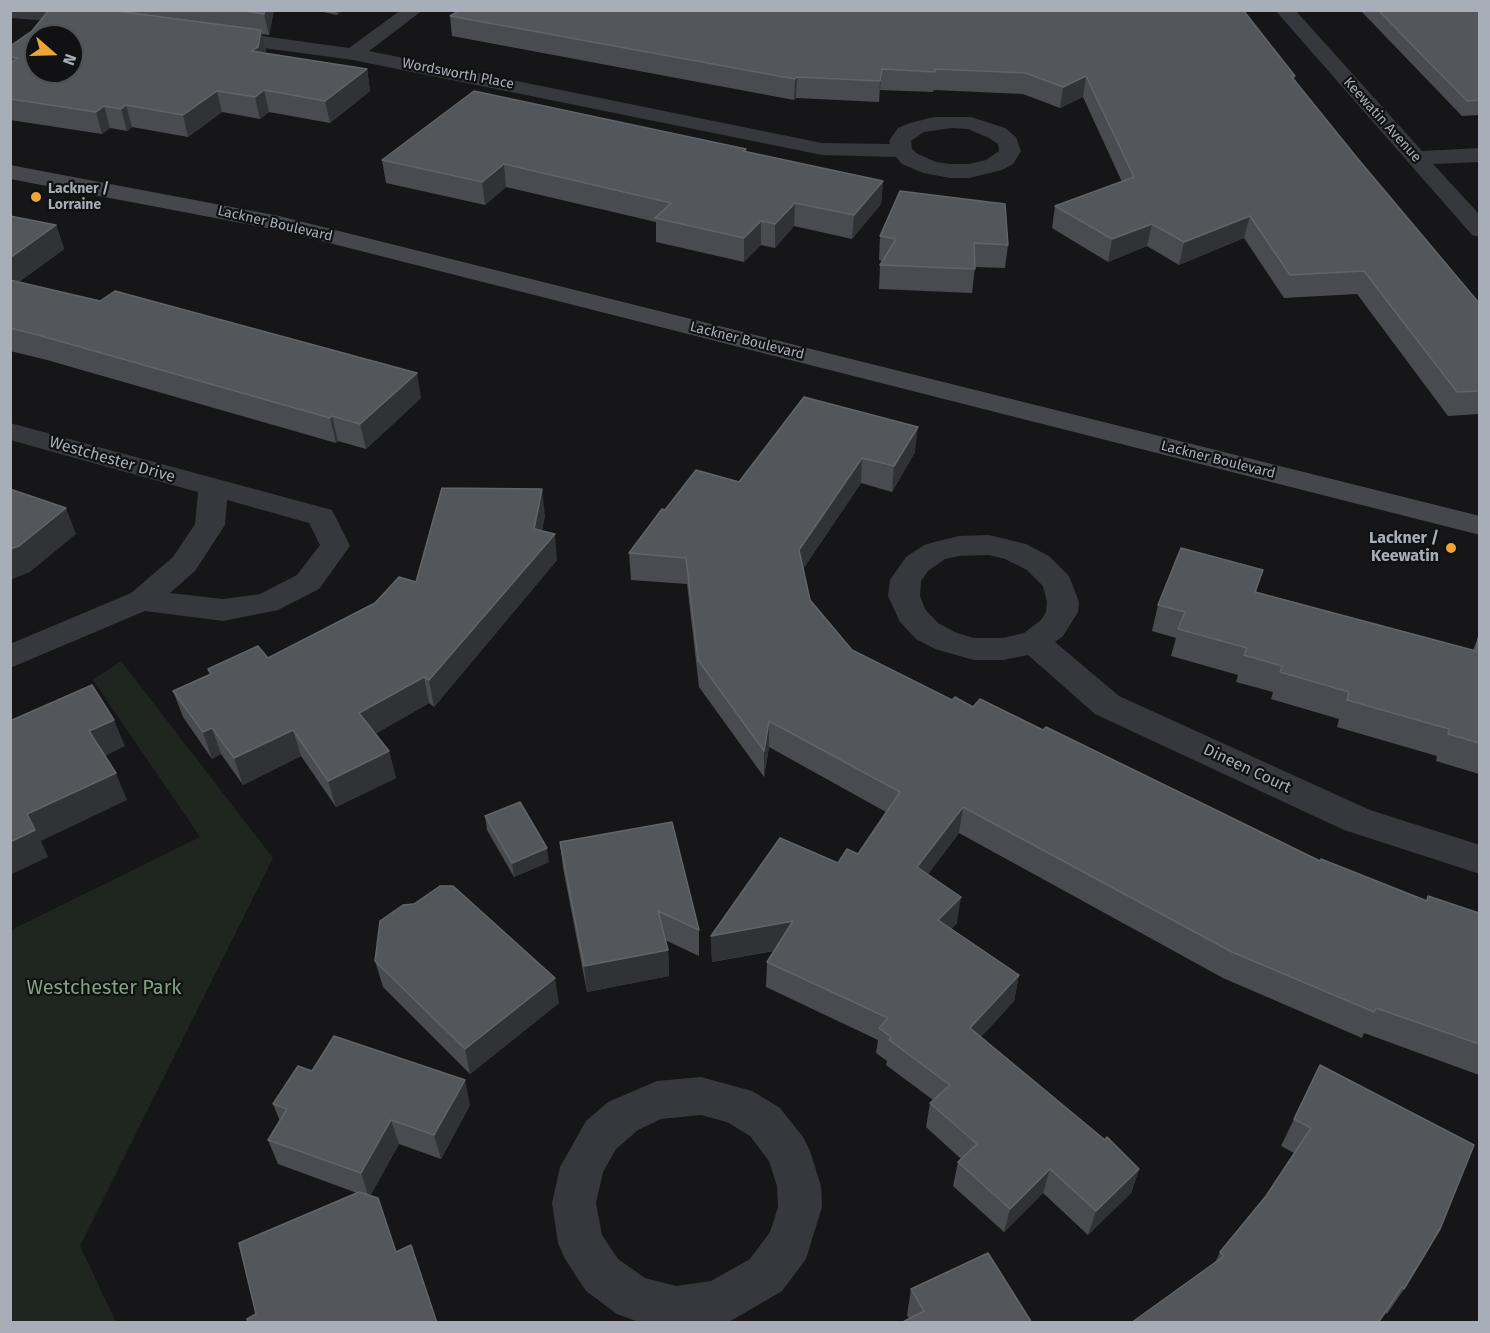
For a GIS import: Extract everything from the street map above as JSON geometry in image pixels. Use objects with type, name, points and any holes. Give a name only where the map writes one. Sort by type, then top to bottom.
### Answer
[{"type":"main road","name":"Lackner Boulevard","points":[[10,172],[279,223],[1479,526]]},
{"type":"street","points":[[353,54],[414,10]]},
{"type":"street","name":"Keewatin Avenue","points":[[1284,10],[1479,230]]},
{"type":"street","points":[[10,12],[111,21]]},
{"type":"street","name":"Wordsworth Place","points":[[203,33],[353,54],[822,148],[902,151]]},
{"type":"street","points":[[1417,158],[1479,155]]},
{"type":"street","name":"Westchester Drive","points":[[10,431],[321,517],[334,546],[308,582],[267,603],[222,610],[142,600]]},
{"type":"street","points":[[10,657],[142,600],[184,564],[210,525],[213,488]]},
{"type":"street","points":[[989,545],[1016,551],[1038,563],[1058,584],[1064,602],[1062,612],[1052,628],[1034,642],[1003,650],[974,649],[946,641],[927,631],[911,614],[904,596],[906,579],[917,564],[935,552],[959,546],[989,545]]},
{"type":"street","name":"Dineen Court","points":[[1034,642],[1107,705],[1357,819],[1479,860]]},
{"type":"street","points":[[701,1096],[737,1105],[765,1122],[788,1151],[799,1186],[800,1207],[790,1243],[766,1275],[717,1304],[676,1316],[634,1298],[602,1275],[581,1243],[574,1203],[582,1167],[601,1135],[623,1116],[657,1100],[701,1096]]},
{"type":"green space","name":"Westchester Park","points":[[121,661],[273,858],[80,1246],[116,1322],[11,1322],[11,930],[200,837],[93,680]]},
{"type":"building","points":[[49,10],[109,10],[261,30],[258,47],[251,51],[367,69],[325,101],[264,90],[255,97],[217,91],[183,115],[126,105],[121,109],[104,106],[96,112],[10,99],[10,64],[18,58],[10,57],[10,46],[24,36],[24,84],[84,84],[84,24],[38,24]]},
{"type":"building","points":[[239,10],[265,10],[264,14]]},
{"type":"building","points":[[460,10],[1243,10],[1295,76],[1291,76],[1479,303],[1479,391],[1457,392],[1364,271],[1290,275],[1250,216],[1184,242],[1152,224],[1112,239],[1055,206],[1134,177],[1086,76],[1063,87],[1026,73],[935,69],[935,72],[882,69],[880,81],[797,77],[795,79],[450,16]]},
{"type":"building","points":[[1378,10],[1479,10],[1479,100],[1467,101]]},
{"type":"building","points":[[474,91],[746,149],[743,151],[883,181],[854,215],[795,203],[775,224],[761,221],[744,238],[655,218],[671,203],[504,164],[482,182],[382,160]]},
{"type":"building","points":[[900,191],[1005,204],[1008,245],[974,243],[975,269],[880,265],[896,239],[880,236]]},
{"type":"building","points":[[10,216],[56,225],[10,258]]},
{"type":"building","points":[[10,280],[100,301],[115,291],[417,373],[360,424],[332,416],[330,418],[10,328]]},
{"type":"building","points":[[804,397],[918,427],[894,466],[862,458],[799,550],[810,600],[852,650],[952,700],[955,697],[973,707],[980,699],[1043,730],[1046,727],[1320,861],[1321,859],[1427,901],[1428,896],[1479,913],[1479,1044],[1376,1008],[1374,1012],[1232,952],[963,807],[917,867],[961,897],[938,920],[1019,975],[970,1028],[1105,1140],[1107,1137],[1139,1169],[1096,1211],[1050,1169],[1010,1209],[958,1162],[977,1144],[930,1103],[950,1085],[889,1040],[891,1037],[879,1028],[888,1018],[767,962],[793,921],[711,936],[780,838],[838,863],[847,849],[858,854],[900,792],[769,721],[764,751],[698,660],[686,558],[629,553],[662,509],[665,510],[696,470],[739,482]]},
{"type":"building","points":[[442,488],[542,489],[534,529],[555,534],[429,680],[424,677],[359,713],[389,751],[328,781],[293,730],[234,758],[212,728],[203,732],[173,691],[211,674],[208,669],[258,646],[268,658],[375,603],[399,577],[416,582]]},
{"type":"building","points":[[10,489],[66,508],[19,546],[10,549]]},
{"type":"building","points":[[1181,548],[1263,570],[1255,592],[1476,651],[1478,638],[1479,743],[1448,734],[1449,729],[1347,700],[1349,692],[1280,672],[1282,666],[1244,655],[1247,648],[1178,629],[1185,612],[1158,605]]},
{"type":"building","points":[[92,685],[114,720],[89,731],[116,773],[27,814],[35,830],[10,842],[10,721]]},
{"type":"building","points":[[520,802],[547,848],[512,863],[485,816]]},
{"type":"building","points":[[672,822],[699,930],[658,911],[668,950],[584,966],[560,842]]},
{"type":"building","points":[[440,886],[453,886],[555,978],[465,1049],[375,961],[380,921],[403,905],[414,904]]},
{"type":"building","points":[[334,1036],[465,1080],[434,1135],[391,1120],[361,1173],[268,1140],[287,1109],[273,1104],[298,1066],[312,1071]]},
{"type":"building","points":[[1320,1065],[1474,1145],[1440,1229],[1404,1289],[1402,1287],[1378,1323],[1131,1323],[1224,1256],[1220,1252],[1266,1196],[1311,1128],[1294,1119]]},
{"type":"building","points":[[359,1192],[378,1198],[396,1252],[411,1245],[437,1323],[248,1323],[247,1319],[256,1314],[239,1243]]},
{"type":"building","points":[[988,1253],[1032,1323],[901,1323],[924,1311],[911,1289]]},
{"type":"place","name":"Lackner / Lorraine","points":[[36,197]]},
{"type":"place","name":"Lackner / Keewatin","points":[[1451,548]]}]
